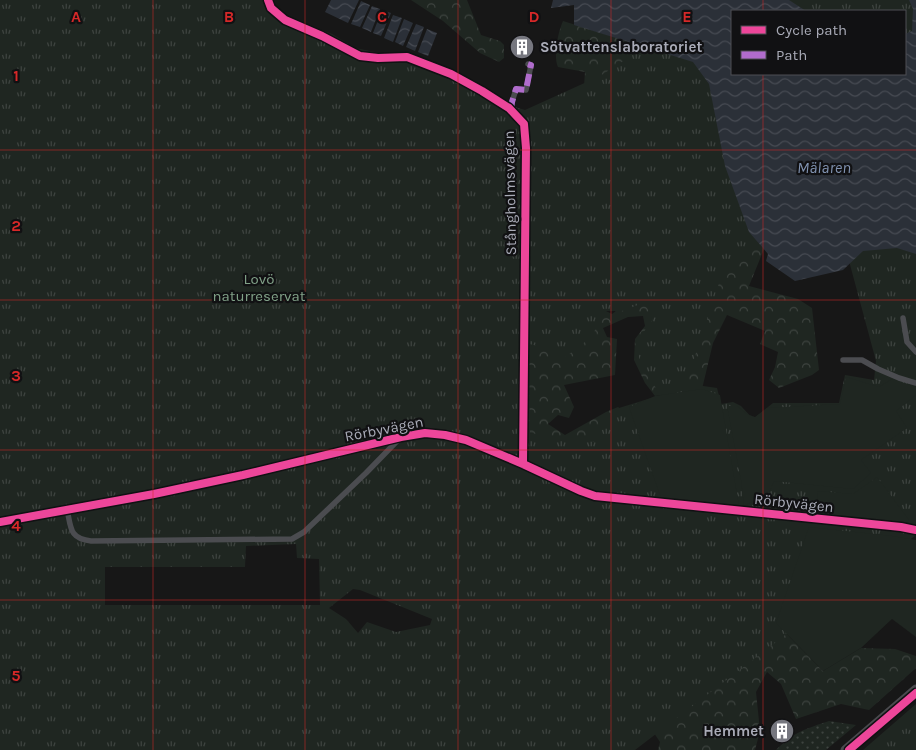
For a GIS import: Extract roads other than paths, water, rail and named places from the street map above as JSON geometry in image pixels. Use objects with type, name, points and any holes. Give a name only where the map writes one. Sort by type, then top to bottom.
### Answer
[{"type":"street","name":"Stångholmsvägen","points":[[268,0],[271,8],[285,20],[322,36],[360,56],[378,58],[407,57],[452,74],[511,110],[524,124],[526,148],[523,464]]},
{"type":"street","points":[[511,110],[516,89],[526,90],[530,65],[528,64]]},
{"type":"street","points":[[903,318],[907,342],[916,352]]},
{"type":"street","points":[[843,360],[862,360],[899,378],[916,383]]},
{"type":"street","name":"Rörbyvägen","points":[[0,522],[216,481],[424,433],[466,440],[595,496],[916,530]]},
{"type":"street","points":[[67,509],[73,534],[82,540],[292,539],[304,532],[402,437]]},
{"type":"street","points":[[845,750],[916,689]]},
{"type":"water","points":[[331,0],[359,0],[348,23],[325,12]]},
{"type":"water","name":"Mälaren","points":[[553,0],[789,0],[804,10],[731,10],[731,75],[906,75],[906,34],[912,31],[913,9],[909,0],[916,0],[916,254],[897,248],[863,251],[843,270],[795,281],[766,261],[768,254],[749,232],[725,166],[709,84],[693,62],[574,25],[574,5],[551,8]]},
{"type":"water","points":[[361,1],[370,5],[360,27],[351,24]]},
{"type":"water","points":[[372,6],[380,9],[371,32],[362,28]]},
{"type":"water","points":[[382,10],[391,13],[381,36],[373,33]]},
{"type":"water","points":[[393,15],[402,18],[393,42],[384,38]]},
{"type":"water","points":[[404,19],[413,23],[403,46],[395,42]]},
{"type":"water","points":[[416,24],[424,27],[415,51],[406,47]]},
{"type":"water","points":[[427,29],[437,33],[428,56],[418,52]]},
{"type":"place","name":"Sötvattenslaboratoriet","points":[[522,47]]},
{"type":"place","name":"Hemmet","points":[[782,731]]},
{"type":"park label","name":"Lovö naturreservat","points":[[259,288]]}]
